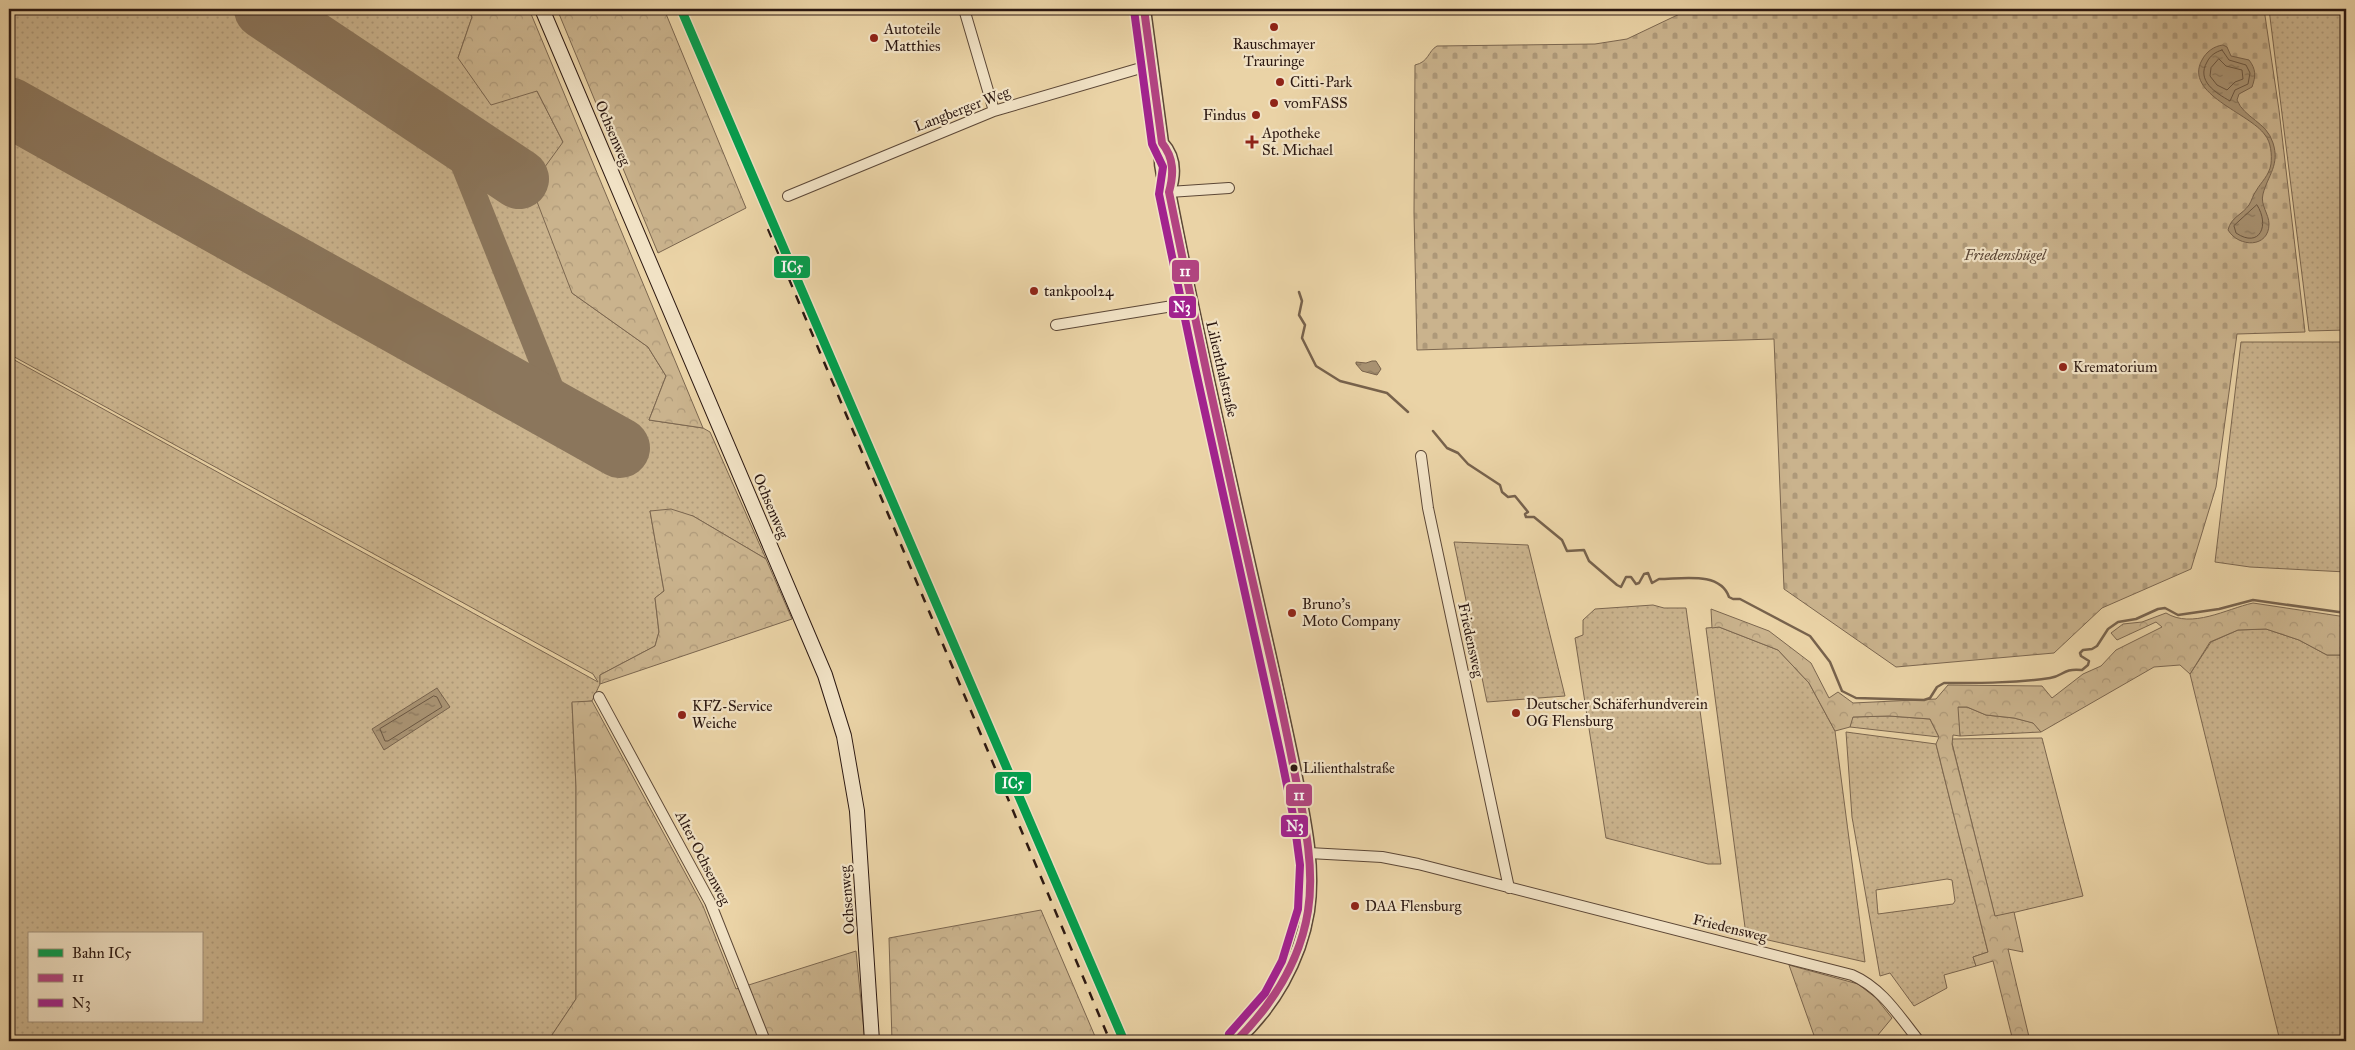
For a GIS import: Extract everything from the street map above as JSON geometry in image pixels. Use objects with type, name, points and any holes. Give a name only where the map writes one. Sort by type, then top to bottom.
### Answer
[{"type":"main road","name":"Ochsenweg","points":[[542,9],[825,675],[844,736],[857,811],[872,1041]]},
{"type":"street","points":[[964,9],[994,110]]},
{"type":"street","name":"Lilienthalstraße","points":[[1144,9],[1162,142],[1171,152],[1174,178],[1169,192],[1191,303],[1295,773],[1309,853],[1308,910],[1302,942],[1289,972],[1268,1007],[1236,1041]]},
{"type":"street","name":"Langberger Weg","points":[[788,196],[994,110],[1151,65]]},
{"type":"street","points":[[1169,192],[1229,188]]},
{"type":"street","points":[[1056,325],[1191,303]]},
{"type":"street","name":"Friedensweg","points":[[1421,456],[1428,508],[1508,888]]},
{"type":"street","name":"Alter Ochsenweg","points":[[599,697],[710,902],[765,1041]]},
{"type":"street","name":"Friedensweg","points":[[1309,853],[1382,857],[1852,975],[1867,981],[1880,992],[1919,1041]]},
{"type":"green space","points":[[9,9],[468,9],[472,17],[458,58],[537,91],[563,142],[572,293],[648,347],[666,376],[649,420],[703,428],[710,432],[766,559],[693,516],[650,511],[664,591],[655,598],[659,632],[655,646],[600,675],[600,684],[592,701],[572,703],[576,787],[576,999],[548,1041],[9,1041],[9,357],[598,682],[593,674],[9,354]]},
{"type":"green space","points":[[468,9],[529,9],[703,428],[649,420],[666,376],[648,347],[572,293],[531,186],[563,142],[537,91],[491,105],[458,58],[472,17]]},
{"type":"green space","points":[[557,9],[664,9],[746,208],[658,253]]},
{"type":"green space","name":"Friedenshügel","points":[[1690,9],[2264,9],[2279,110],[2305,332],[2237,334],[2216,487],[2191,569],[2102,608],[2054,653],[1896,667],[1784,589],[1774,339],[1417,350],[1414,213],[1415,65],[1420,64],[1426,59],[1437,46],[1595,44],[1627,39]]},
{"type":"green space","points":[[2269,9],[2346,9],[2346,330],[2309,331]]},
{"type":"green space","points":[[2241,342],[2346,342],[2346,572],[2250,567],[2215,562]]},
{"type":"green space","points":[[671,509],[693,516],[766,559],[792,619],[600,684],[600,675],[655,646],[659,632],[655,598],[664,591],[650,511]]},
{"type":"green space","points":[[1454,542],[1528,545],[1565,696],[1487,702]]},
{"type":"green space","points":[[2253,603],[2346,617],[2346,655],[2327,655],[2299,640],[2266,629],[2238,630],[2210,642],[2190,674],[2180,665],[2154,667],[2041,732],[2033,723],[2014,718],[1986,715],[1967,707],[1958,707],[1960,736],[1953,735],[1952,744],[1995,916],[2014,912],[2023,952],[2008,949],[2030,1041],[2013,1041],[1993,961],[1976,966],[1973,957],[1988,952],[1936,744],[1939,737],[1930,719],[1889,716],[1853,717],[1850,727],[1835,731],[1809,683],[1778,650],[1719,627],[1712,628],[1711,609],[1769,631],[1811,663],[1829,698],[1838,692],[1853,703],[1936,699],[1948,685],[2042,686],[2052,698],[2083,674],[2101,666],[2116,650],[2162,627],[2156,622],[2117,640],[2111,633],[2123,624],[2142,622],[2166,613],[2187,619],[2198,618]]},
{"type":"green space","points":[[1653,605],[1664,608],[1686,608],[1721,864],[1708,864],[1606,838],[1575,638],[1583,635],[1583,620],[1595,609]]},
{"type":"green space","points":[[1719,627],[1778,650],[1809,683],[1835,731],[1865,962],[1746,935],[1706,628]]},
{"type":"green space","points":[[2266,629],[2299,640],[2327,655],[2346,655],[2346,1038],[2338,1041],[2280,1041],[2190,674],[2211,642],[2238,630]]},
{"type":"green space","points":[[592,701],[703,906],[736,989],[856,951],[865,1041],[548,1041],[576,999],[576,787],[572,702]]},
{"type":"green space","points":[[1957,707],[1967,707],[1986,715],[2014,718],[2034,723],[2041,732],[1960,736]]},
{"type":"green space","points":[[1889,716],[1930,719],[1939,737],[1850,727],[1852,717]]},
{"type":"green space","points":[[1846,732],[1936,744],[1988,952],[1973,957],[1976,966],[1944,975],[1947,988],[1914,1006],[1890,973],[1880,976],[1852,817]],"holes":[[[1947,879],[1952,880],[1955,901],[1953,904],[1878,914],[1876,890]]]},
{"type":"green space","points":[[2042,738],[2083,896],[1995,917],[1951,739]]},
{"type":"green space","points":[[1041,910],[1097,1041],[892,1041],[889,938]]},
{"type":"green space","points":[[1789,965],[1858,984],[1876,998],[1892,1018],[1873,1041],[1816,1041]]},
{"type":"water","points":[[2223,45],[2227,47],[2231,56],[2249,60],[2253,66],[2255,76],[2252,87],[2239,94],[2237,100],[2240,106],[2266,130],[2275,151],[2274,164],[2262,198],[2269,220],[2268,232],[2264,238],[2253,243],[2239,240],[2228,230],[2234,219],[2249,205],[2269,172],[2271,149],[2269,141],[2257,127],[2221,102],[2202,83],[2199,72],[2202,60],[2211,50]]},
{"type":"water","points":[[1376,361],[1381,369],[1377,375],[1362,371],[1356,364],[1356,362],[1366,363]]},
{"type":"water","points":[[437,688],[450,707],[384,750],[372,729]]},
{"type":"waterway","points":[[1299,292],[1302,301],[1299,315],[1305,325],[1302,338],[1316,366],[1340,381],[1387,393],[1408,412]]},
{"type":"waterway","points":[[1433,431],[1447,448],[1458,453],[1468,464],[1500,485],[1502,492],[1508,497],[1515,496],[1528,512],[1525,514],[1526,517],[1534,517],[1562,540],[1567,551],[1584,550],[1589,561],[1617,585],[1621,587],[1626,577],[1631,577],[1636,584],[1639,583],[1644,574],[1648,573],[1652,583],[1659,579],[1689,578],[1699,578],[1718,583],[1729,597],[1740,599],[1810,636],[1830,662],[1842,691],[1856,698],[1924,700],[1930,698],[1937,687],[1944,683],[2024,681],[2055,677],[2071,670],[2082,670],[2088,665],[2089,661],[2081,656],[2080,653],[2083,650],[2092,649],[2097,646],[2108,629],[2118,622],[2136,619],[2158,609],[2165,608],[2178,615],[2219,609],[2253,600],[2346,613]]},
{"type":"taxiway","points":[[450,133],[563,416]]},
{"type":"runway","points":[[264,9],[519,179]]},
{"type":"runway","points":[[9,107],[620,448]]},
{"type":"railway","points":[[768,229],[1110,1041]]},
{"type":"railway","points":[[863,433],[885,490]]},
{"type":"rail line","name":"IC5","points":[[681,9],[1124,1041]]},
{"type":"transit line","name":"11","points":[[1144,9],[1162,143],[1169,154],[1172,166],[1169,192],[1284,722],[1305,826],[1309,860],[1310,894],[1308,911],[1298,948],[1282,982],[1261,1013],[1236,1041]]},
{"type":"transit line","name":"N3","points":[[1134,10],[1152,144],[1163,167],[1159,194],[1195,367],[1281,756],[1294,820],[1300,865],[1298,909],[1282,961],[1265,993],[1229,1034]]},
{"type":"place","name":"Rauschmayer Trauringe","points":[[1274,27]]},
{"type":"place","name":"Autoteile Matthies","points":[[874,38]]},
{"type":"place","name":"Citti-Park","points":[[1280,82]]},
{"type":"place","name":"vomFASS","points":[[1274,103]]},
{"type":"place","name":"Findus","points":[[1256,115]]},
{"type":"place","name":"Apotheke St. Michael","points":[[1252,142]]},
{"type":"place","name":"tankpool24","points":[[1034,291]]},
{"type":"place","name":"Krematorium","points":[[2063,367]]},
{"type":"place","name":"Bruno's Moto Company","points":[[1292,613]]},
{"type":"place","name":"Deutscher Schäferhundverein OG Flensburg","points":[[1516,713]]},
{"type":"place","name":"KFZ-Service Weiche","points":[[682,715]]},
{"type":"place","name":"Lilienthalstraße","points":[[1294,768]]},
{"type":"place","name":"DAA Flensburg","points":[[1355,906]]}]
